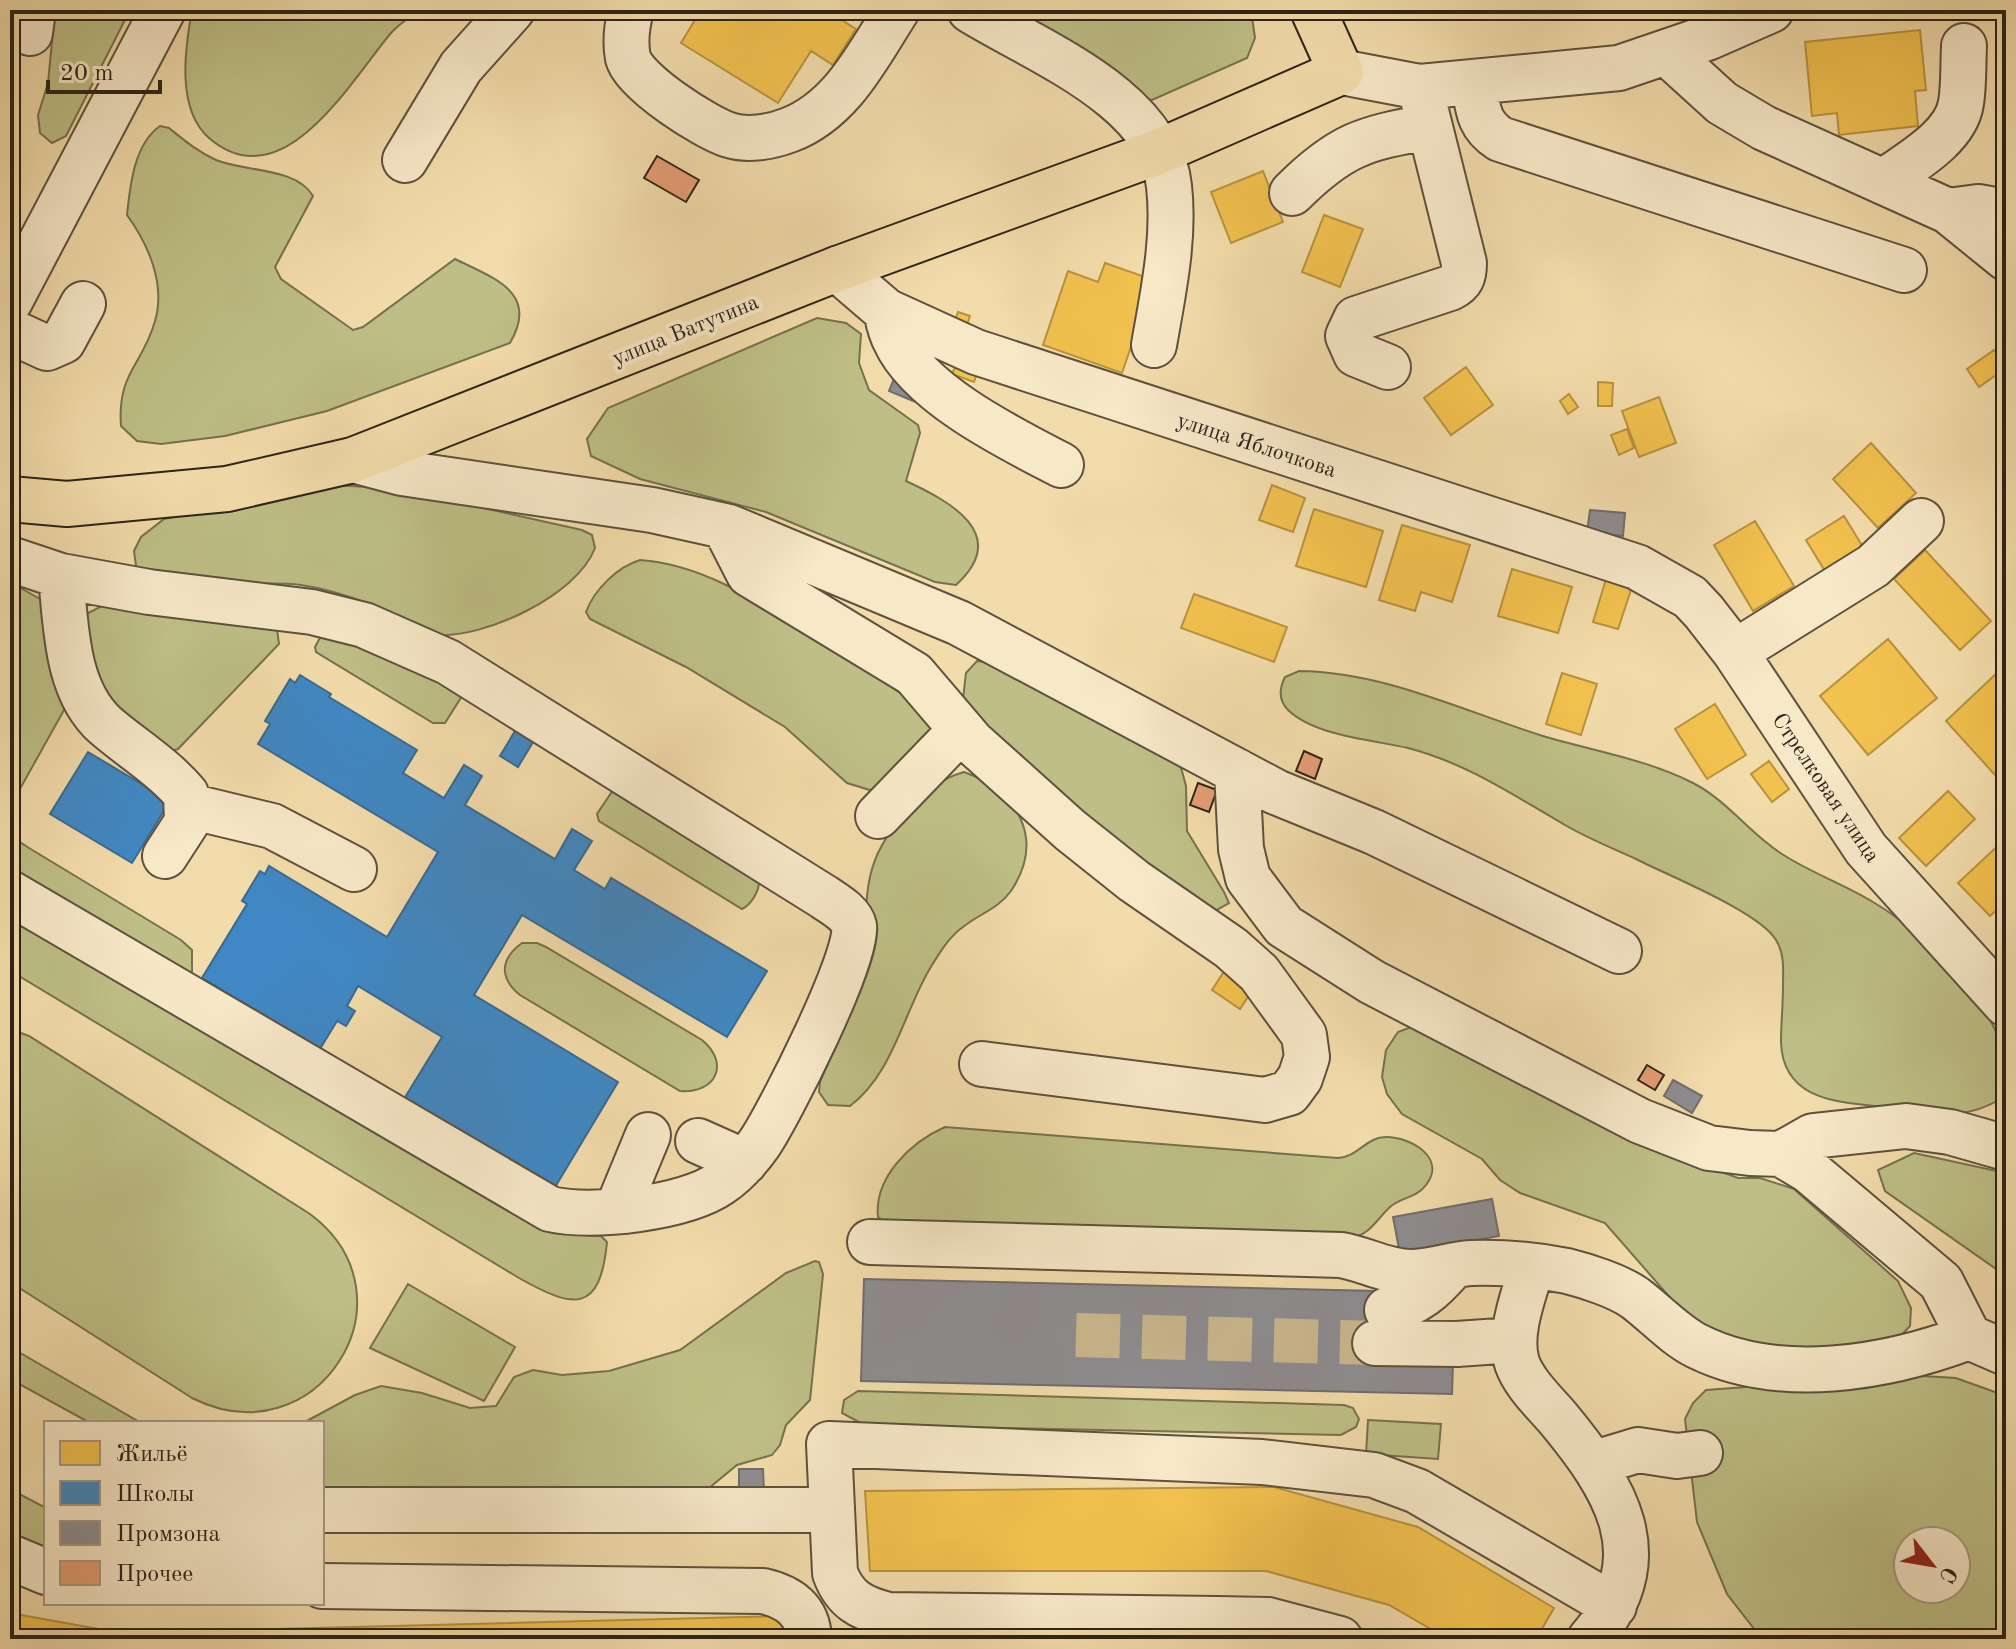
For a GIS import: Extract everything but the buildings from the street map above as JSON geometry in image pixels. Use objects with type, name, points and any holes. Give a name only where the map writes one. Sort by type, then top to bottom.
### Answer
[{"type":"main road","points":[[1313,10],[1341,72]]},
{"type":"main road","name":"улица Ватутина","points":[[10,499],[67,504],[227,489],[353,460],[837,269],[1158,152],[1341,72]]},
{"type":"street","points":[[10,301],[163,10]]},
{"type":"street","points":[[405,160],[461,67],[512,10]]},
{"type":"street","points":[[631,10],[627,27],[628,61],[650,85],[672,103],[729,135],[761,137],[790,130],[822,111],[839,95],[897,10]]},
{"type":"street","points":[[970,10],[1112,94],[1141,122],[1158,152],[1169,183],[1171,222],[1154,345]]},
{"type":"street","points":[[1292,193],[1314,171],[1368,137],[1474,84],[1619,68],[1667,53],[1771,10]]},
{"type":"street","points":[[1883,182],[1929,149],[1957,115],[1961,105],[1964,46]]},
{"type":"street","points":[[1667,53],[1722,103],[1754,122],[1948,211],[2006,258]]},
{"type":"street","points":[[1341,72],[1424,107]]},
{"type":"street","points":[[1474,84],[1479,118],[1488,131],[1500,139],[1904,270]]},
{"type":"street","points":[[1388,367],[1356,354],[1348,336],[1356,319],[1450,288],[1459,284],[1464,276],[1464,263],[1424,107]]},
{"type":"street","points":[[1948,211],[1978,207],[2006,212]]},
{"type":"street","name":"улица Яблочкова","points":[[837,269],[886,311],[910,325],[1036,373],[1637,567],[1690,597]]},
{"type":"street","points":[[10,331],[47,348],[63,341],[83,304]]},
{"type":"street","points":[[886,311],[895,341],[927,380],[988,426],[1061,465]]},
{"type":"street","points":[[353,460],[391,471],[652,510],[729,527],[959,623],[1276,792],[1374,832],[1619,951]]},
{"type":"street","points":[[1735,652],[1873,566],[1921,521]]},
{"type":"street","points":[[729,527],[729,535],[749,574],[914,674],[961,730],[1070,830],[1134,881],[1231,948],[1259,973],[1304,1035],[1307,1057],[1300,1078],[1289,1093],[1265,1100],[982,1064]]},
{"type":"street","points":[[10,559],[61,576],[149,592],[312,612],[393,635],[448,662],[845,912],[854,926],[851,945],[836,986],[782,1104],[745,1162],[704,1194],[574,1215],[550,1209],[10,893]]},
{"type":"street","points":[[61,576],[70,658],[88,706],[104,724],[174,779],[186,794],[189,806],[187,822],[165,856]]},
{"type":"street","name":"Стрелковая улица","points":[[1690,597],[1735,652],[1866,849],[2006,1004]]},
{"type":"street","points":[[878,816],[961,730]]},
{"type":"street","points":[[870,1242],[1341,1255],[1362,1258],[1387,1269],[1411,1272],[1503,1263],[1532,1266],[1569,1272],[1631,1295],[1695,1345],[1759,1366],[1808,1368],[1905,1358],[1987,1345],[1941,1282],[1808,1170],[1781,1154],[1709,1148],[1640,1121],[1372,982],[1284,926],[1248,878],[1241,849],[1237,771]]},
{"type":"street","points":[[189,806],[281,830],[354,869]]},
{"type":"street","points":[[1781,1154],[1813,1136],[1906,1126],[1950,1132],[2006,1148]]},
{"type":"street","points":[[617,1210],[648,1135]]},
{"type":"street","points":[[698,1141],[745,1162]]},
{"type":"street","points":[[1453,1266],[1424,1295],[1381,1326],[1457,1344],[1514,1340]]},
{"type":"street","points":[[1299,1634],[888,1615],[873,1611],[842,1593],[835,1573],[829,1444],[1309,1466],[1374,1475],[1401,1483],[1602,1622],[1625,1571],[1625,1534],[1611,1488],[1595,1463],[1530,1385],[1517,1363],[1514,1340],[1532,1266]]},
{"type":"street","points":[[1595,1463],[1638,1450],[1677,1456],[1700,1453]]},
{"type":"street","points":[[324,1510],[831,1510]]},
{"type":"street","points":[[10,1557],[44,1571]]},
{"type":"street","points":[[324,1586],[763,1591],[787,1597],[801,1611],[809,1639]]},
{"type":"green space","points":[[55,10],[130,10],[66,136],[52,143],[40,133],[38,115],[48,83]]},
{"type":"green space","points":[[192,10],[420,10],[391,33],[313,127],[289,145],[263,155],[236,154],[209,138],[191,111],[187,95],[186,60]]},
{"type":"green space","points":[[1036,10],[1251,10],[1255,38],[1247,58],[1152,100],[1143,98],[1042,31],[1036,21]]},
{"type":"green space","points":[[160,126],[169,128],[197,150],[216,160],[282,175],[305,187],[313,196],[275,267],[281,279],[353,330],[363,327],[455,259],[497,280],[516,299],[518,326],[510,343],[327,411],[225,436],[161,444],[137,441],[121,426],[123,393],[150,336],[158,307],[158,293],[148,252],[127,215],[139,154],[144,143]]},
{"type":"green space","points":[[817,318],[846,323],[861,334],[859,363],[869,390],[918,425],[920,433],[906,481],[955,509],[968,521],[976,535],[978,550],[972,567],[956,585],[935,582],[766,512],[640,479],[591,456],[587,439],[608,408]]},
{"type":"green space","points":[[335,485],[399,489],[582,530],[592,535],[595,548],[585,566],[569,582],[526,611],[478,630],[435,635],[370,604],[319,588],[282,584],[194,583],[153,575],[136,566],[134,551],[141,537],[164,519]]},
{"type":"green space","points":[[640,560],[665,563],[711,578],[754,600],[905,697],[933,719],[930,732],[873,791],[847,783],[785,727],[686,667],[590,619],[586,612],[601,588],[623,568]]},
{"type":"green space","points":[[10,582],[40,599],[49,611],[65,700],[64,710],[11,805],[10,817]]},
{"type":"green space","points":[[106,604],[277,629],[279,644],[178,749],[171,751],[118,715],[86,658],[84,615]]},
{"type":"green space","points":[[322,634],[388,649],[462,696],[445,723],[433,723],[316,652],[315,647]]},
{"type":"green space","points":[[977,661],[997,664],[1180,764],[1186,786],[1187,831],[1229,903],[1213,912],[1146,866],[984,728],[963,699],[966,673]]},
{"type":"green space","points":[[1299,671],[1331,673],[1393,685],[1543,736],[1657,768],[1706,790],[1782,854],[1891,914],[1948,964],[1980,1004],[2001,1044],[2004,1064],[2002,1098],[1975,1110],[1948,1114],[1836,1101],[1804,1089],[1792,1078],[1784,1062],[1781,1042],[1782,957],[1779,945],[1767,929],[1733,906],[1582,834],[1450,762],[1408,748],[1329,731],[1299,719],[1288,710],[1280,694],[1285,677]]},
{"type":"green space","points":[[964,772],[999,791],[1020,819],[1026,853],[1021,871],[1006,897],[969,922],[942,949],[922,983],[888,1059],[865,1092],[850,1106],[828,1105],[819,1092],[820,1082],[858,991],[868,889],[879,850],[892,830],[928,791],[947,778]]},
{"type":"green space","points":[[616,791],[759,880],[752,901],[742,909],[599,821],[597,814],[611,793]]},
{"type":"green space","points":[[10,820],[20,842],[181,940],[192,950],[192,972],[186,978],[10,873]]},
{"type":"green space","points":[[16,926],[35,929],[393,1143],[541,1225],[569,1234],[601,1236],[607,1242],[598,1282],[591,1293],[581,1299],[569,1299],[555,1296],[519,1278],[19,976],[10,967],[10,933]]},
{"type":"green space","points":[[522,943],[537,943],[546,947],[702,1040],[716,1059],[715,1076],[710,1083],[692,1091],[680,1091],[520,995],[508,982],[505,969],[509,955]]},
{"type":"green space","points":[[1416,1025],[1667,1152],[1738,1178],[1760,1178],[1794,1189],[1898,1281],[1911,1308],[1910,1326],[1897,1340],[1808,1354],[1700,1332],[1605,1223],[1520,1193],[1500,1180],[1482,1159],[1402,1114],[1387,1094],[1382,1077],[1386,1050],[1398,1032]]},
{"type":"green space","points":[[10,1029],[29,1036],[310,1214],[342,1248],[356,1287],[354,1325],[340,1361],[314,1389],[279,1408],[238,1412],[192,1398],[10,1282]]},
{"type":"green space","points":[[945,1127],[1338,1158],[1386,1137],[1415,1145],[1429,1158],[1432,1166],[1431,1175],[1422,1189],[1394,1204],[1369,1229],[1353,1238],[890,1226],[878,1217],[878,1202],[888,1175],[908,1152]]},
{"type":"green space","points":[[1914,1153],[2006,1173],[2006,1276],[1885,1191],[1878,1170]]},
{"type":"green space","points":[[815,1261],[819,1262],[823,1274],[810,1400],[786,1425],[780,1445],[772,1455],[737,1465],[709,1488],[458,1492],[324,1490],[324,1421],[307,1421],[355,1395],[381,1386],[422,1393],[470,1408],[496,1406],[514,1377],[533,1370],[562,1375],[609,1371],[680,1350],[786,1273]]},
{"type":"green space","points":[[408,1284],[515,1347],[484,1401],[370,1348]]},
{"type":"green space","points":[[10,1347],[138,1421],[86,1421],[10,1379]]},
{"type":"green space","points":[[1905,1375],[1956,1378],[2006,1396],[2006,1639],[1762,1639],[1727,1594],[1697,1522],[1685,1419],[1693,1403],[1706,1390]]},
{"type":"green space","points":[[858,1391],[1344,1405],[1353,1408],[1359,1419],[1356,1427],[1341,1435],[864,1425],[842,1413],[844,1400]]},
{"type":"green space","points":[[1368,1420],[1441,1424],[1438,1459],[1366,1454]]},
{"type":"green space","points":[[10,1489],[44,1507],[44,1551],[10,1536]]},
{"type":"tunnel","points":[[1076,1335],[1375,1343]]}]
